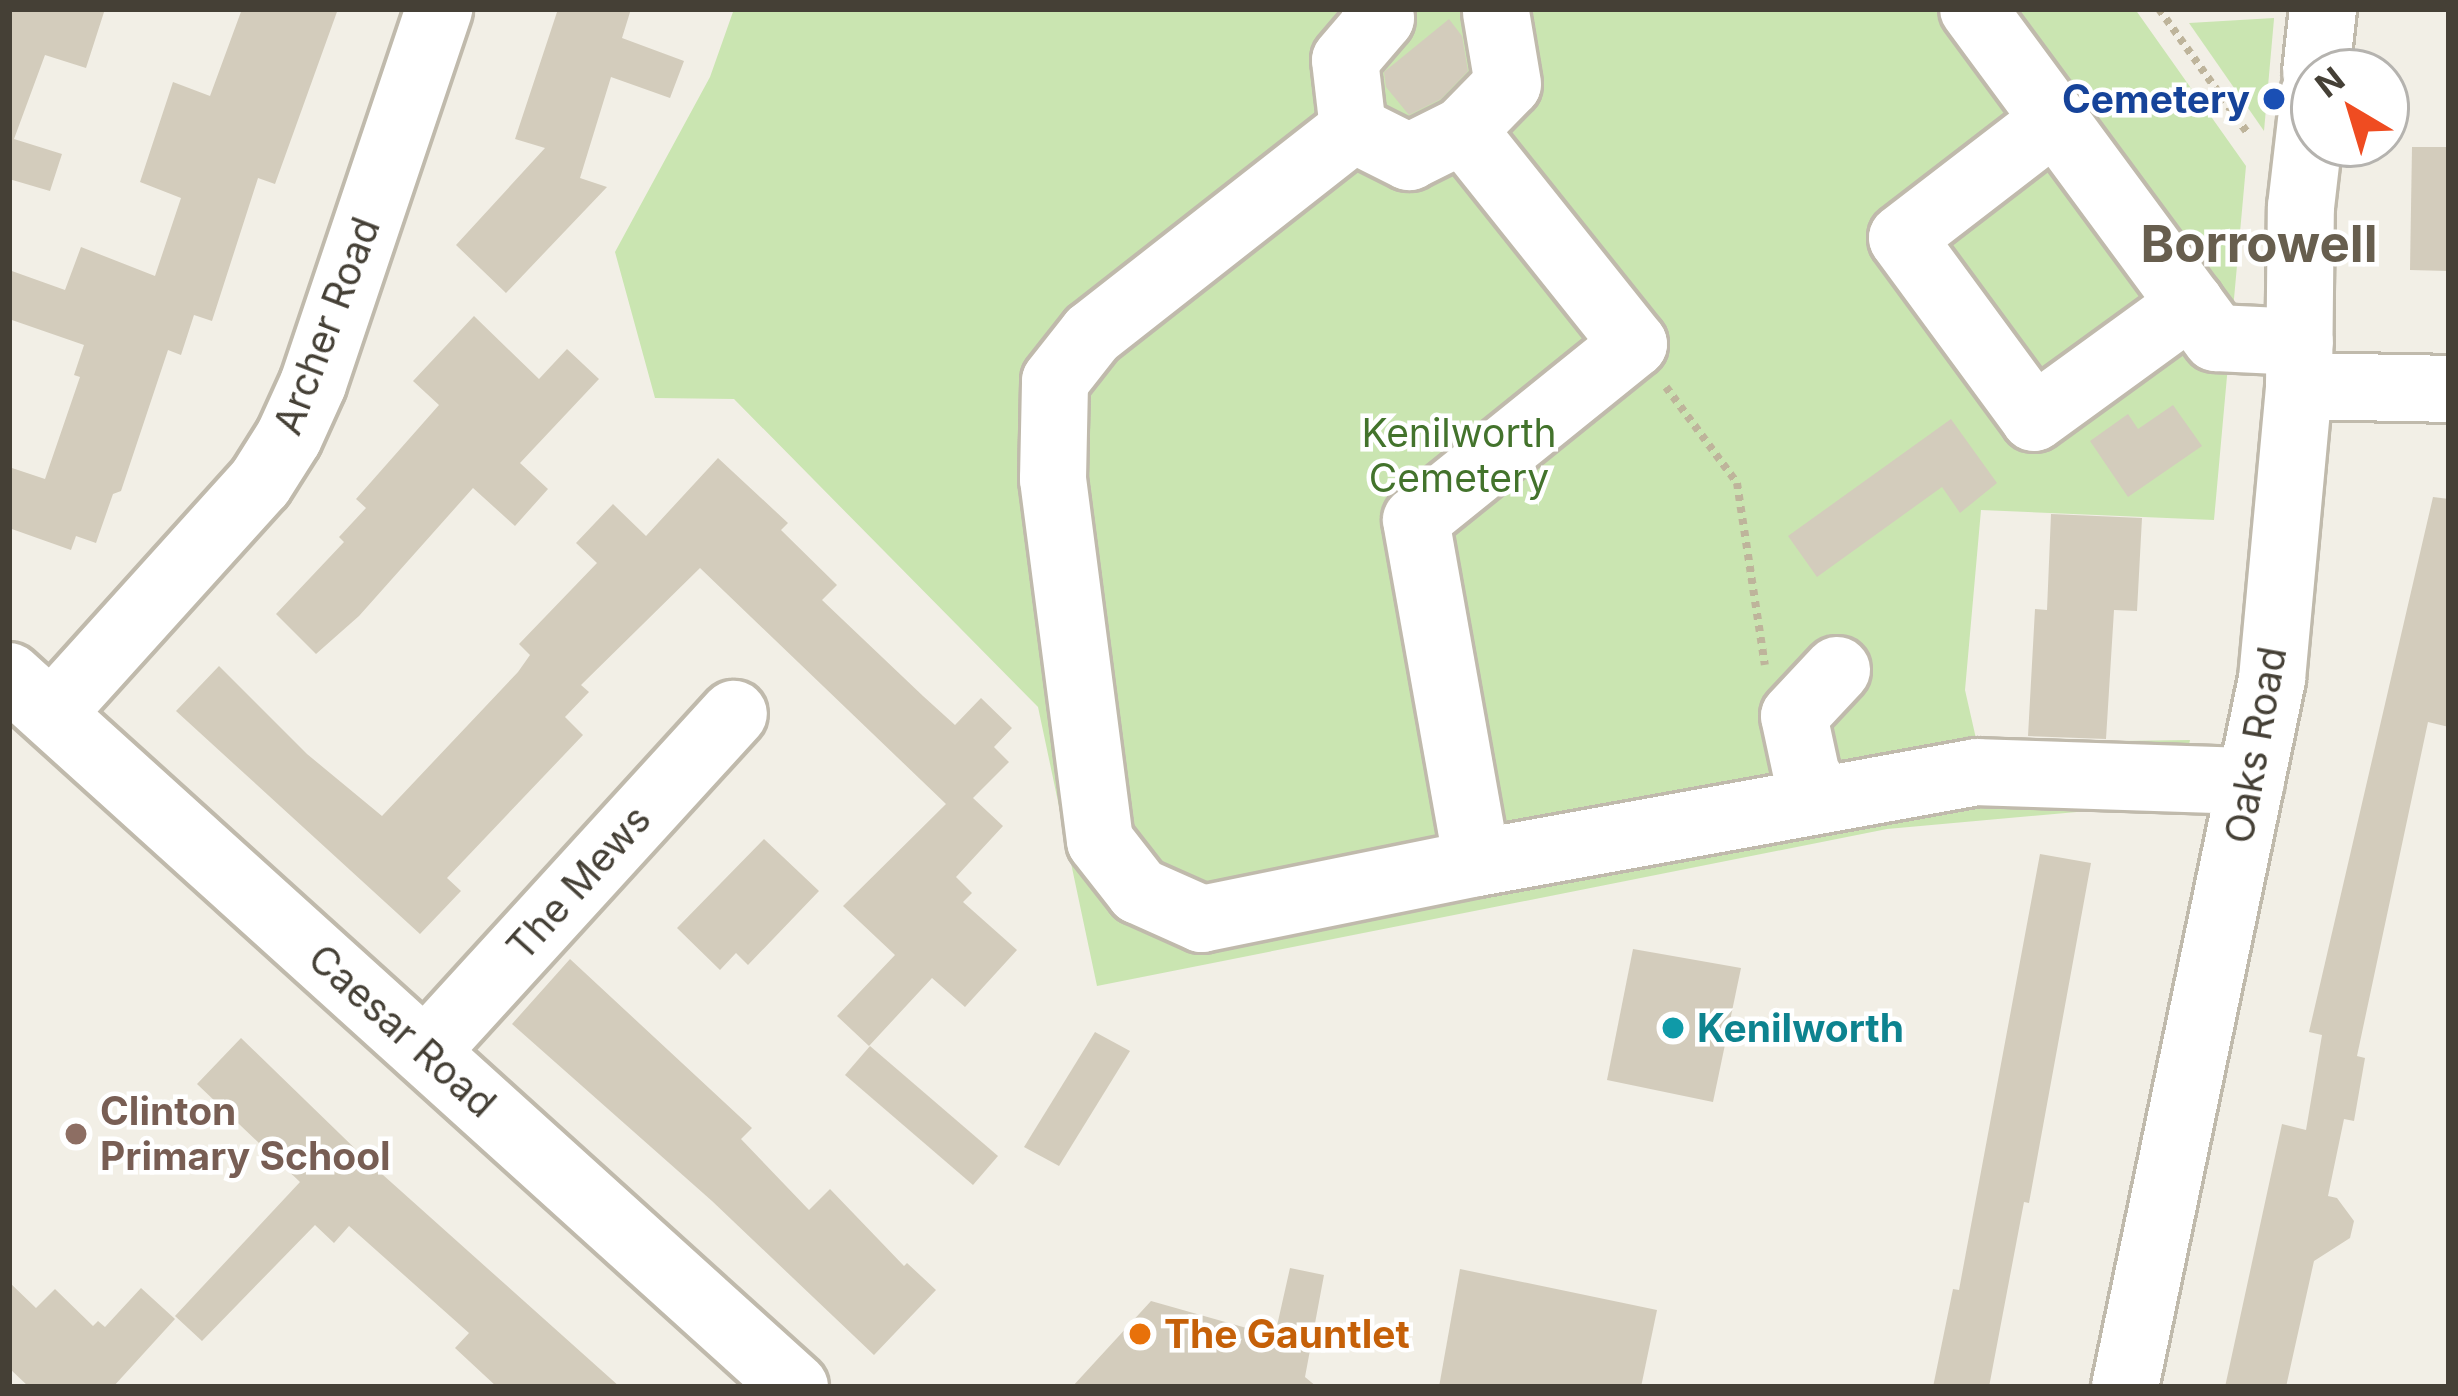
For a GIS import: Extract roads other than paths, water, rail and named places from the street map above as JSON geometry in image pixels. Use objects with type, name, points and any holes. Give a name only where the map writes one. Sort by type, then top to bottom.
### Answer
[{"type":"street","name":"Archer Road","points":[[31,695],[260,483],[289,437],[313,384],[440,9]]},
{"type":"street","points":[[1973,9],[2216,338],[2300,364],[2449,389]]},
{"type":"street","points":[[2319,48],[2323,9]]},
{"type":"street","points":[[1353,129],[1409,157],[1463,130],[1508,84],[1494,10]]},
{"type":"street","points":[[1353,129],[1345,60],[1386,12]]},
{"type":"street","points":[[2055,120],[1901,238],[2034,418],[2191,304]]},
{"type":"street","points":[[1353,129],[1091,334],[1055,381],[1053,479],[1100,841],[1139,891],[1202,919],[1477,863],[1977,772],[2252,781]]},
{"type":"street","points":[[1463,130],[1634,344],[1416,520],[1477,863]]},
{"type":"street","name":"Oaks Road","points":[[2125,1387],[2272,679],[2300,364],[2305,168]]},
{"type":"street","points":[[1826,799],[1807,776],[1794,716],[1837,670]]},
{"type":"street","name":"Caesar Road","points":[[31,695],[795,1387]]},
{"type":"street","name":"The Mews","points":[[425,1052],[734,714]]},
{"type":"place","name":"Cemetery","points":[[2274,99]]},
{"type":"place","name":"Kenilworth","points":[[1673,1028]]},
{"type":"place","name":"Clinton Primary School","points":[[76,1134]]},
{"type":"place","name":"The Gauntlet","points":[[1140,1334]]},
{"type":"district","name":"Borrowell","points":[[2259,244]]},
{"type":"park label","name":"Kenilworth Cemetery","points":[[1459,456]]}]
